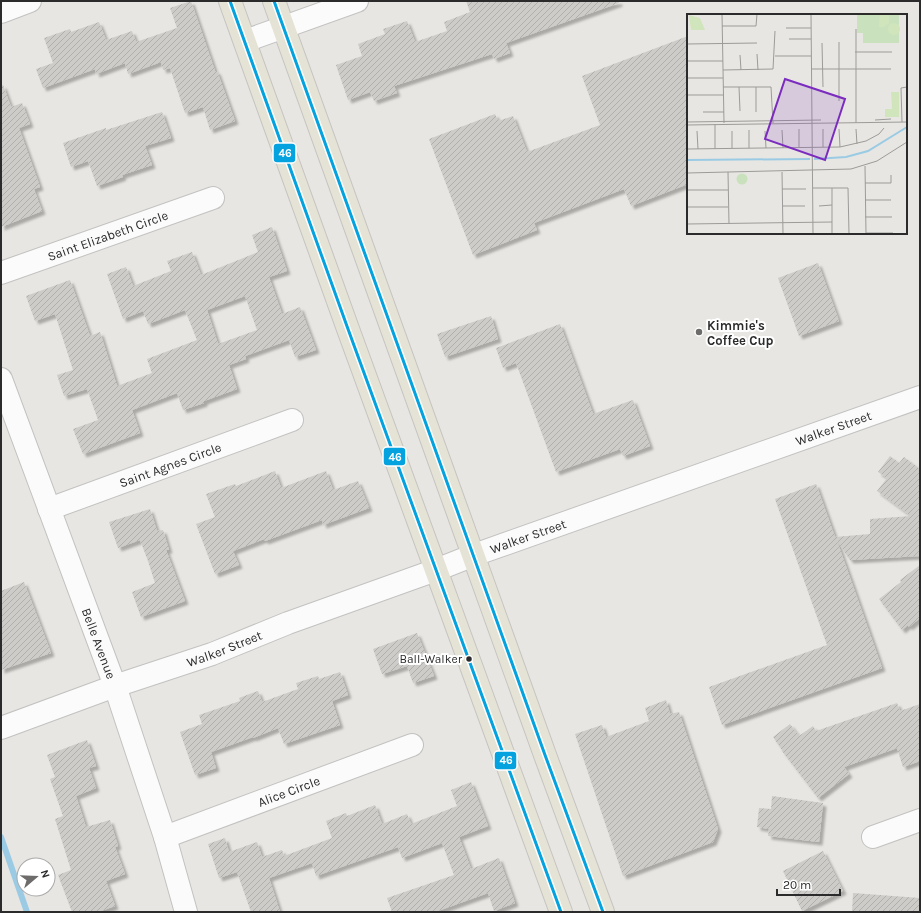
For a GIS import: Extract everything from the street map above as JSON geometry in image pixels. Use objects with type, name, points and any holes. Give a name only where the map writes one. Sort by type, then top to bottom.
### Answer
[{"type":"main road","points":[[230,1],[561,912]]},
{"type":"main road","points":[[274,1],[545,756],[603,912]]},
{"type":"street","points":[[1,12],[30,1]]},
{"type":"street","points":[[245,41],[357,1]]},
{"type":"street","name":"Saint Elizabeth Circle","points":[[1,273],[213,198]]},
{"type":"street","name":"Belle Avenue","points":[[1,379],[115,686],[165,837],[186,912]]},
{"type":"street","name":"Walker Street","points":[[1,728],[115,686],[212,654],[288,622],[436,570],[474,555],[920,397]]},
{"type":"street","name":"Saint Agnes Circle","points":[[49,509],[292,420]]},
{"type":"street","name":"Alice Circle","points":[[165,837],[412,745]]},
{"type":"street","points":[[873,837],[920,820]]},
{"type":"building","points":[[191,1],[215,71],[217,71],[235,121],[210,130],[203,107],[185,113],[170,68],[163,70],[161,62],[128,74],[125,63],[96,74],[95,69],[43,88],[36,69],[53,63],[44,38],[70,29],[71,32],[99,22],[106,40],[132,31],[136,42],[177,28],[170,8]]},
{"type":"building","points":[[466,1],[619,1],[619,3],[506,43],[510,53],[494,59],[492,54],[394,86],[397,93],[374,101],[370,92],[348,100],[336,65],[362,56],[358,44],[385,34],[383,29],[407,21],[415,42],[447,31],[444,22],[470,12]]},
{"type":"building","points":[[687,36],[687,184],[631,206],[624,189],[534,223],[537,230],[473,255],[429,139],[495,114],[498,121],[513,116],[527,152],[600,125],[582,76]]},
{"type":"building","points":[[3,85],[11,107],[22,103],[30,124],[19,128],[40,187],[34,189],[42,211],[1,227],[1,86]]},
{"type":"building","points":[[162,112],[171,138],[145,146],[152,165],[122,175],[123,177],[97,186],[88,161],[71,167],[63,143],[106,128],[106,130]]},
{"type":"building","points":[[272,227],[287,271],[269,277],[282,314],[300,307],[316,350],[295,357],[289,340],[245,356],[246,359],[229,365],[237,389],[183,410],[177,393],[132,410],[140,433],[83,454],[73,429],[98,420],[87,389],[64,396],[57,375],[73,370],[55,314],[35,321],[26,296],[70,280],[90,336],[100,332],[117,386],[152,373],[147,359],[197,340],[185,310],[148,324],[143,311],[123,319],[107,274],[126,267],[133,286],[171,271],[167,261],[192,252],[201,275],[258,252],[252,235]],"holes":[[[245,296],[257,330],[218,344],[207,310]]]},
{"type":"building","points":[[818,263],[839,321],[799,336],[778,278]]},
{"type":"building","points":[[491,316],[498,339],[445,357],[437,334]]},
{"type":"building","points":[[560,324],[593,414],[633,400],[650,446],[623,456],[620,449],[556,472],[516,363],[503,368],[496,348]]},
{"type":"building","points":[[890,456],[899,463],[904,457],[920,469],[920,556],[850,560],[837,541],[882,668],[722,725],[709,687],[827,645],[775,499],[816,484],[835,537],[870,534],[870,519],[911,516],[877,491],[887,478],[878,472]]},
{"type":"building","points":[[275,471],[281,488],[326,471],[333,490],[358,481],[369,508],[323,525],[322,520],[233,551],[239,565],[215,574],[196,524],[215,517],[206,494],[235,484],[236,486]]},
{"type":"building","points":[[150,509],[157,531],[163,530],[169,550],[166,550],[185,601],[141,617],[132,592],[155,583],[148,561],[140,540],[118,548],[109,522]]},
{"type":"building","points":[[920,565],[920,618],[909,627],[908,625],[902,630],[879,599],[901,582],[900,580]]},
{"type":"building","points":[[24,582],[51,653],[1,670],[1,591]]},
{"type":"building","points":[[417,633],[434,676],[413,683],[407,666],[382,674],[373,649]]},
{"type":"building","points":[[340,672],[348,695],[332,701],[340,725],[284,744],[278,728],[211,752],[216,768],[195,775],[180,732],[202,724],[199,715],[240,701],[239,698],[258,691],[262,702],[298,689],[296,683],[318,676],[319,679]]},
{"type":"building","points":[[666,700],[670,714],[679,712],[718,829],[713,842],[623,876],[575,734],[602,725],[606,737],[649,721],[645,708]]},
{"type":"building","points":[[897,703],[900,711],[920,704],[920,761],[903,767],[897,748],[844,767],[849,774],[818,798],[773,737],[790,724],[799,736],[813,726],[816,731]]},
{"type":"building","points":[[87,740],[96,766],[89,768],[96,788],[76,796],[86,827],[110,820],[118,846],[115,847],[125,874],[106,881],[115,906],[98,912],[72,912],[58,875],[71,870],[55,819],[63,816],[50,779],[55,777],[47,755]]},
{"type":"building","points":[[471,782],[488,826],[459,837],[471,869],[499,858],[515,903],[494,911],[488,893],[435,912],[392,912],[387,898],[454,875],[442,843],[402,858],[398,847],[316,876],[312,863],[269,878],[280,912],[251,912],[237,872],[219,878],[208,844],[225,838],[229,852],[257,842],[262,857],[282,850],[284,856],[332,838],[326,821],[346,813],[347,816],[375,805],[382,824],[407,814],[411,824],[457,806],[451,790]]},
{"type":"building","points":[[772,796],[823,803],[819,842],[768,836],[769,829],[757,827],[759,808],[771,809]]},
{"type":"building","points":[[823,851],[843,891],[802,911],[783,871]]},
{"type":"building","points":[[853,893],[920,898],[920,912],[852,912]]},
{"type":"waterway","points":[[1,837],[27,912]]},
{"type":"transit line","name":"46","points":[[230,1],[561,912]]},
{"type":"transit line","name":"46","points":[[274,1],[545,755],[603,912]]},
{"type":"place","name":"Kimmie's Coffee Cup","points":[[699,332]]},
{"type":"place","name":"Ball-Walker","points":[[469,659]]}]
